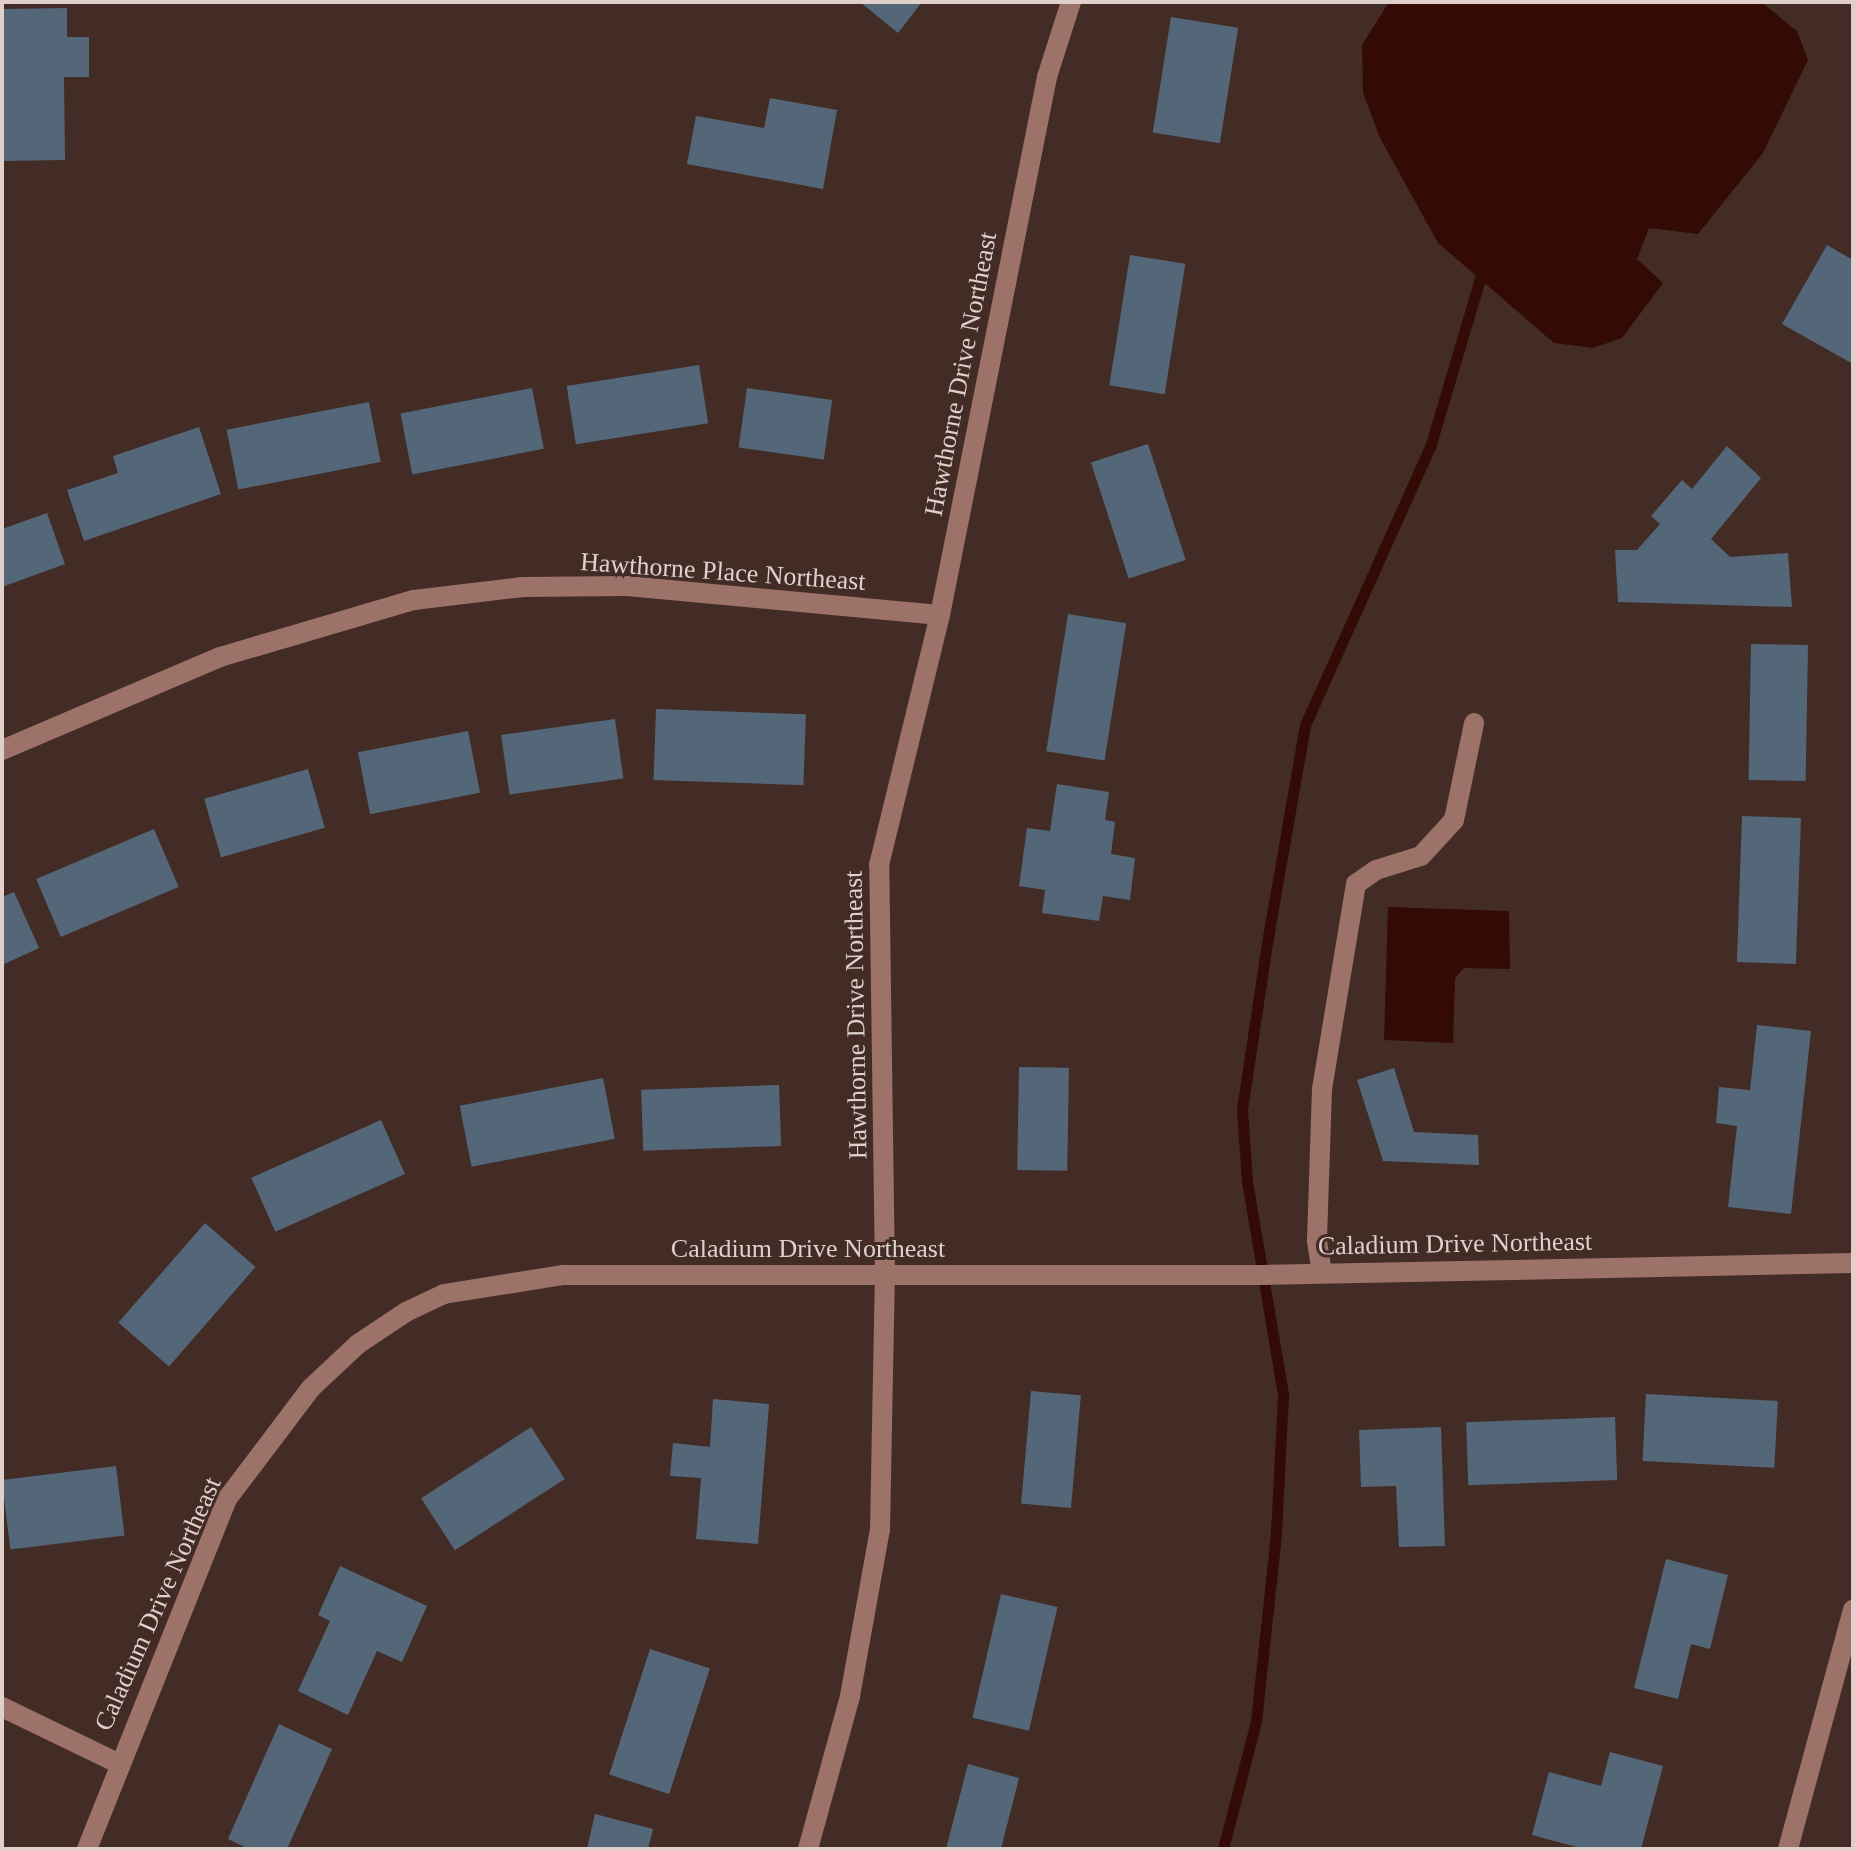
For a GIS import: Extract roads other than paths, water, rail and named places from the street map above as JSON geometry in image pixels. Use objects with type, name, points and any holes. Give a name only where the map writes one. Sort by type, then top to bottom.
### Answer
[{"type":"street","name":"Hawthorne Drive Northeast","points":[[808,1849],[850,1696],[880,1530],[885,1276],[879,865],[940,615],[1047,77],[1071,2]]},
{"type":"street","name":"Hawthorne Place Northeast","points":[[2,750],[220,657],[414,600],[523,587],[627,586],[940,615]]},
{"type":"street","points":[[1322,1273],[1317,1240],[1322,1089],[1356,884],[1376,870],[1421,856],[1454,820],[1474,723]]},
{"type":"street","name":"Caladium Drive Northeast","points":[[87,1849],[118,1763],[227,1499],[311,1388],[358,1344],[406,1312],[444,1294],[496,1282],[563,1275],[1322,1273],[1853,1263]]},
{"type":"street","points":[[1788,1849],[1853,1610]]},
{"type":"street","points":[[2,1707],[118,1763]]},
{"type":"waterway","points":[[1223,1849],[1256,1721],[1276,1533],[1283,1394],[1247,1181],[1242,1109],[1268,937],[1305,725],[1431,444],[1481,275]]}]
